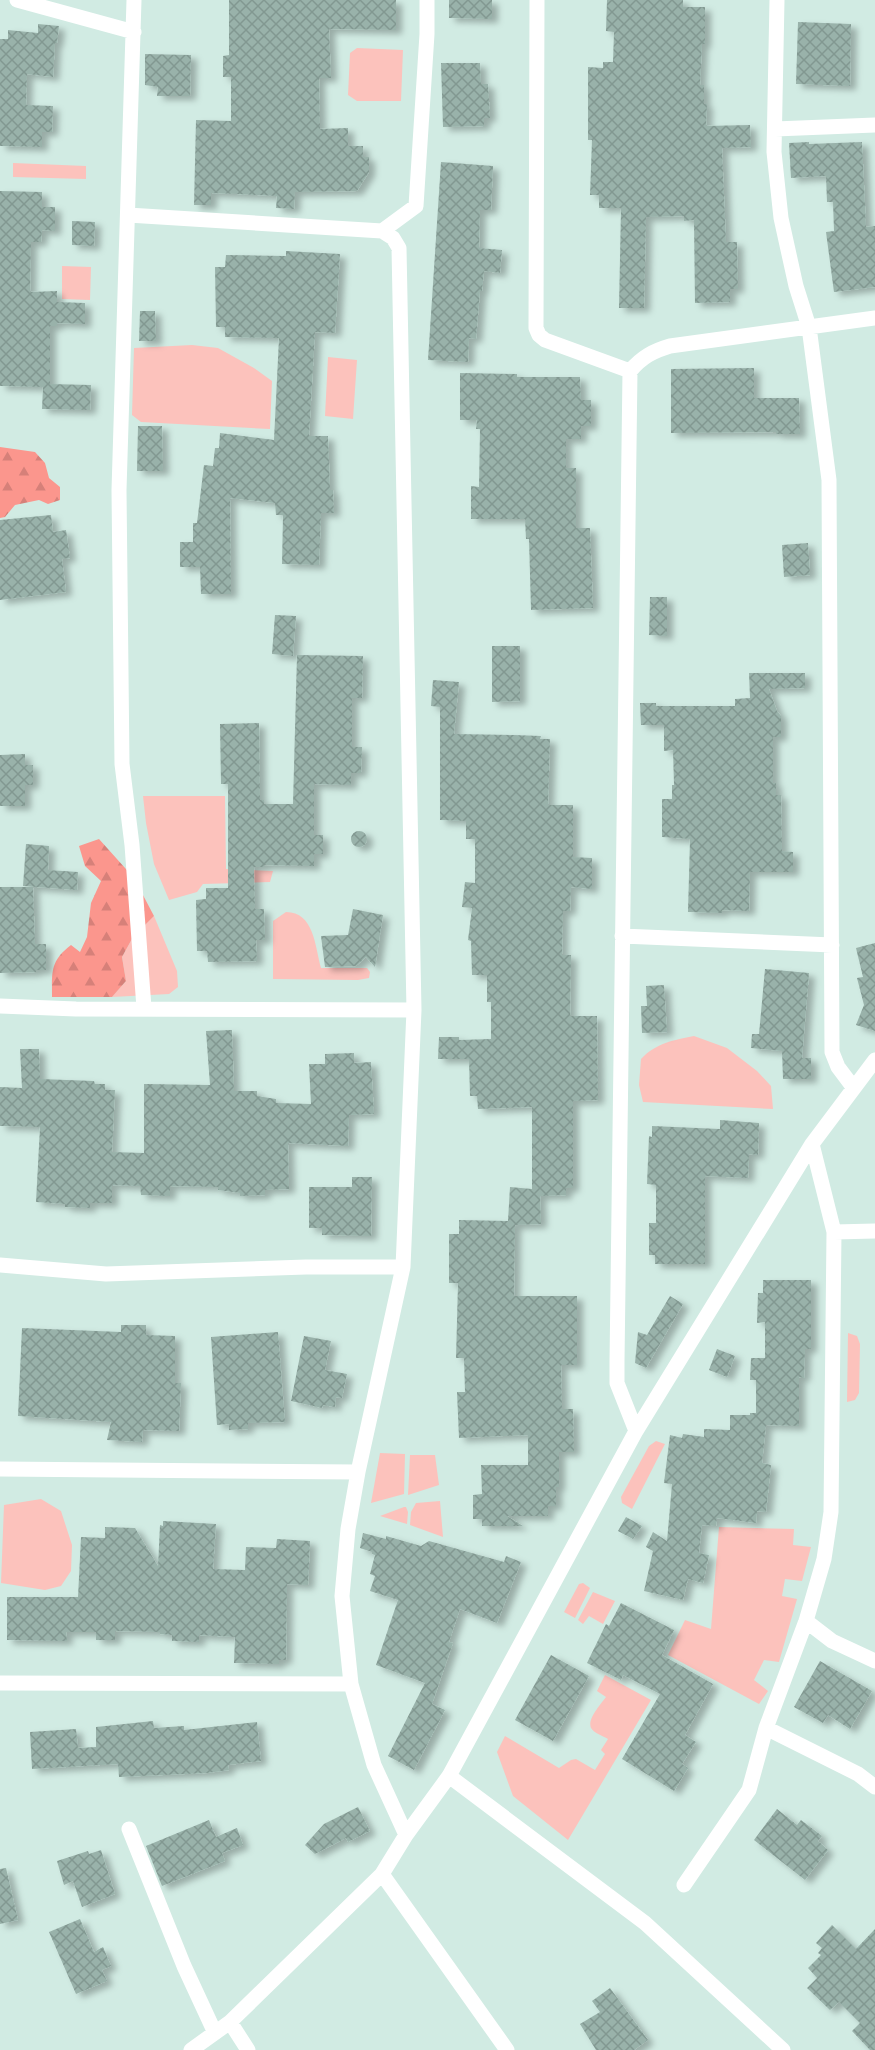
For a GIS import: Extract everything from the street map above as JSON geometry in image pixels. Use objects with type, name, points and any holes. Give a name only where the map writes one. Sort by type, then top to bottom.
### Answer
[{"type":"street","points":[[17,0],[134,32]]},
{"type":"street","points":[[134,0],[119,490],[122,764],[132,845],[144,1008]]},
{"type":"street","points":[[382,231],[416,206],[427,34],[427,0]]},
{"type":"street","points":[[537,0],[536,328],[545,340],[630,371]]},
{"type":"street","points":[[777,0],[774,152],[781,218],[796,286],[809,327],[829,480],[832,1052],[838,1067],[853,1087]]},
{"type":"street","points":[[775,129],[875,125]]},
{"type":"street","points":[[128,215],[382,231],[393,238],[399,248],[414,1010],[403,1267],[358,1472],[348,1528],[342,1596],[351,1684],[374,1765],[406,1835]]},
{"type":"street","points":[[636,1431],[617,1383],[630,371],[639,360],[651,352],[670,346],[875,318]]},
{"type":"street","points":[[622,936],[832,945]]},
{"type":"street","points":[[0,1006],[76,1009],[414,1010]]},
{"type":"street","points":[[192,2050],[230,2022],[382,1874],[406,1835],[449,1776],[636,1431],[812,1144],[875,1060]]},
{"type":"street","points":[[684,1885],[749,1790],[766,1728],[806,1621],[824,1559],[831,1512],[834,1232],[812,1144]]},
{"type":"street","points":[[834,1232],[875,1231]]},
{"type":"street","points":[[0,1265],[106,1274],[403,1267]]},
{"type":"street","points":[[0,1469],[358,1472]]},
{"type":"street","points":[[806,1621],[832,1641],[875,1661]]},
{"type":"street","points":[[0,1683],[351,1684]]},
{"type":"street","points":[[766,1728],[858,1774],[875,1788]]},
{"type":"street","points":[[449,1776],[645,1923],[783,2050]]},
{"type":"street","points":[[129,1829],[184,1966],[215,2033]]},
{"type":"street","points":[[382,1874],[507,2050]]},
{"type":"street","points":[[230,2022],[248,2050]]},
{"type":"shaded area","points":[[357,48],[403,50],[401,101],[357,101],[348,95],[350,53]]},
{"type":"shaded area","points":[[13,163],[86,166],[86,179],[13,177]]},
{"type":"shaded area","points":[[62,266],[91,267],[90,300],[62,299]]},
{"type":"shaded area","points":[[192,345],[218,348],[272,381],[270,429],[141,422],[132,415],[134,348]]},
{"type":"shaded area","points":[[328,357],[357,360],[353,419],[325,416]]},
{"type":"shaded area","points":[[143,796],[225,796],[226,869],[273,871],[270,882],[203,884],[197,892],[169,900],[154,864]]},
{"type":"shaded area","points":[[286,912],[295,914],[308,924],[315,941],[321,968],[367,968],[370,972],[369,978],[358,980],[273,979],[273,921]]},
{"type":"shaded area","points":[[154,916],[177,971],[178,987],[169,994],[112,997],[126,981],[122,957],[133,937]]},
{"type":"shaded area","points":[[694,1036],[727,1048],[757,1071],[771,1086],[773,1109],[643,1102],[639,1085],[641,1059],[659,1046]]},
{"type":"shaded area","points":[[848,1333],[857,1336],[860,1344],[859,1393],[855,1400],[847,1402]]},
{"type":"shaded area","points":[[656,1441],[665,1444],[632,1509],[622,1503],[621,1497],[649,1446]]},
{"type":"shaded area","points":[[380,1453],[405,1454],[404,1494],[371,1503]]},
{"type":"shaded area","points":[[410,1455],[435,1455],[439,1485],[408,1495]]},
{"type":"shaded area","points":[[41,1499],[61,1511],[72,1545],[71,1571],[61,1586],[45,1590],[1,1583],[4,1505]]},
{"type":"shaded area","points":[[440,1501],[443,1537],[410,1525],[411,1512],[416,1503]]},
{"type":"shaded area","points":[[404,1507],[408,1512],[407,1524],[380,1516]]},
{"type":"shaded area","points":[[719,1527],[794,1529],[793,1545],[811,1547],[802,1581],[785,1579],[782,1596],[797,1599],[779,1662],[764,1660],[754,1680],[768,1691],[759,1704],[668,1655],[685,1620],[711,1629]]},
{"type":"shaded area","points":[[583,1583],[590,1588],[575,1618],[564,1612],[579,1584]]},
{"type":"shaded area","points":[[593,1592],[615,1601],[603,1624],[589,1616],[583,1624],[578,1620]]},
{"type":"shaded area","points":[[605,1675],[651,1700],[568,1840],[513,1796],[497,1752],[505,1736],[559,1768],[576,1759],[595,1770],[605,1754],[601,1750],[608,1739],[594,1731],[590,1724],[595,1712],[606,1697],[597,1691]]},
{"type":"green space","points":[[0,447],[35,452],[45,463],[49,478],[60,487],[60,500],[48,504],[39,500],[15,505],[5,517],[0,518]]},
{"type":"green space","points":[[99,839],[134,878],[154,916],[133,937],[122,957],[126,981],[112,997],[52,997],[52,974],[56,962],[71,945],[80,952],[87,937],[91,903],[101,881],[85,866],[79,846]]},
{"type":"building","points":[[229,0],[396,0],[396,30],[329,29],[331,78],[319,78],[320,129],[348,128],[348,146],[363,146],[363,157],[369,157],[369,172],[357,191],[295,192],[294,209],[276,208],[277,196],[237,194],[211,193],[211,205],[194,205],[196,120],[231,121],[231,77],[223,77],[223,56],[229,55]]},
{"type":"building","points":[[449,0],[492,0],[492,19],[449,18]]},
{"type":"building","points":[[607,0],[683,0],[683,7],[705,7],[705,44],[702,44],[700,85],[704,85],[704,104],[707,104],[706,126],[750,125],[751,147],[722,148],[726,242],[737,242],[738,289],[730,289],[730,302],[695,303],[694,220],[684,221],[684,216],[646,217],[644,308],[619,308],[621,208],[599,208],[599,195],[590,195],[592,140],[588,140],[588,67],[603,68],[603,62],[613,62],[614,32],[606,31]]},
{"type":"building","points":[[798,22],[851,24],[850,86],[796,84]]},
{"type":"building","points":[[38,24],[59,26],[57,43],[55,43],[53,77],[27,74],[26,105],[53,106],[52,132],[42,132],[42,147],[0,146],[0,39],[8,39],[8,30],[38,33]]},
{"type":"building","points":[[145,54],[191,55],[190,96],[157,96],[158,87],[145,85]]},
{"type":"building","points":[[441,63],[480,63],[481,84],[488,84],[490,118],[484,118],[484,126],[443,127]]},
{"type":"building","points":[[809,142],[809,144],[862,142],[866,227],[875,226],[875,287],[834,292],[826,232],[834,231],[833,202],[827,202],[826,176],[791,178],[789,143]]},
{"type":"building","points":[[441,162],[493,166],[491,210],[480,210],[479,248],[502,250],[500,273],[484,271],[476,339],[469,338],[468,362],[428,360]]},
{"type":"building","points":[[0,191],[42,192],[42,207],[55,207],[55,231],[42,230],[41,242],[31,242],[30,292],[57,291],[57,302],[85,303],[85,324],[57,323],[57,326],[50,326],[50,384],[91,385],[90,410],[42,409],[43,387],[0,386]]},
{"type":"building","points":[[72,221],[95,222],[94,246],[72,245]]},
{"type":"building","points":[[286,251],[340,254],[335,333],[315,332],[309,436],[328,436],[330,490],[333,490],[334,513],[321,513],[319,565],[282,564],[283,515],[276,515],[275,503],[230,498],[231,594],[201,594],[200,567],[180,567],[180,542],[193,542],[193,523],[197,523],[204,465],[213,466],[215,448],[219,448],[220,433],[274,440],[279,338],[225,337],[225,327],[216,327],[215,267],[225,267],[226,255],[286,256]]},
{"type":"building","points":[[140,311],[155,311],[156,341],[139,341]]},
{"type":"building","points":[[754,368],[754,398],[799,398],[800,434],[776,434],[776,432],[671,433],[671,369]]},
{"type":"building","points":[[460,373],[517,374],[517,377],[580,377],[581,400],[591,400],[591,426],[581,426],[581,439],[566,439],[566,468],[576,468],[576,528],[590,528],[593,608],[531,610],[529,539],[526,539],[525,519],[471,519],[471,486],[479,487],[480,429],[476,429],[477,420],[460,420]]},
{"type":"building","points":[[138,426],[162,426],[163,471],[137,471]]},
{"type":"building","points":[[51,515],[53,532],[66,530],[70,558],[62,559],[66,592],[0,600],[0,520]]},
{"type":"building","points":[[808,543],[810,575],[784,577],[782,545]]},
{"type":"building","points":[[650,597],[667,597],[667,636],[649,635]]},
{"type":"building","points":[[275,615],[296,616],[293,656],[272,654]]},
{"type":"building","points":[[492,646],[520,646],[520,701],[492,702]]},
{"type":"building","points":[[297,655],[363,656],[362,698],[352,698],[352,747],[362,747],[361,773],[351,773],[351,785],[314,784],[314,835],[323,835],[323,854],[314,854],[314,866],[264,865],[264,867],[254,867],[255,909],[264,909],[265,940],[256,940],[257,961],[208,962],[207,951],[197,951],[196,900],[206,899],[206,888],[228,888],[228,784],[221,784],[220,724],[259,723],[260,800],[264,800],[264,804],[293,804]]},
{"type":"building","points":[[749,673],[805,673],[805,688],[769,689],[781,716],[781,737],[773,737],[773,783],[776,783],[776,795],[781,795],[782,851],[793,852],[793,872],[750,872],[749,911],[688,912],[690,839],[662,837],[662,799],[672,799],[672,785],[674,785],[673,750],[664,751],[664,725],[641,725],[640,703],[656,703],[656,706],[735,706],[735,699],[750,698]]},
{"type":"building","points":[[433,680],[459,682],[454,734],[541,736],[540,739],[550,739],[548,805],[573,805],[573,857],[592,858],[592,889],[571,887],[570,911],[563,911],[562,955],[571,955],[570,1016],[597,1016],[598,1100],[573,1101],[573,1188],[566,1188],[566,1195],[540,1196],[541,1224],[515,1225],[514,1296],[577,1296],[577,1365],[561,1365],[562,1409],[573,1409],[574,1452],[559,1452],[559,1487],[556,1487],[556,1506],[548,1506],[548,1516],[507,1516],[523,1526],[482,1526],[482,1519],[473,1519],[473,1495],[482,1494],[481,1465],[528,1465],[528,1435],[459,1438],[457,1392],[465,1392],[464,1358],[456,1358],[458,1283],[449,1283],[449,1234],[459,1234],[459,1220],[508,1221],[510,1187],[532,1189],[532,1107],[478,1109],[477,1096],[470,1096],[469,1059],[438,1059],[439,1037],[459,1037],[459,1040],[491,1039],[491,1002],[487,1002],[487,975],[472,975],[471,941],[468,940],[472,908],[462,907],[465,882],[475,883],[475,839],[466,839],[466,821],[440,820],[440,707],[431,706]]},
{"type":"building","points":[[25,754],[25,765],[33,765],[33,785],[25,785],[25,806],[0,806],[0,755]]},
{"type":"building","points":[[359,831],[365,833],[367,839],[365,845],[359,847],[353,845],[351,839],[353,833]]},
{"type":"building","points":[[26,844],[49,846],[48,870],[78,872],[77,890],[23,886]]},
{"type":"building","points":[[0,887],[33,887],[35,944],[46,944],[46,970],[0,973]]},
{"type":"building","points":[[353,909],[383,915],[375,967],[366,957],[356,966],[325,967],[321,936],[348,935]]},
{"type":"building","points":[[875,943],[875,1031],[856,1025],[864,1005],[857,978],[863,977],[856,948]]},
{"type":"building","points":[[765,969],[809,973],[802,1058],[811,1058],[811,1079],[783,1079],[782,1051],[751,1048],[752,1034],[759,1034]]},
{"type":"building","points":[[664,985],[667,1032],[642,1033],[641,1006],[647,1006],[646,986]]},
{"type":"building","points":[[232,1030],[234,1091],[257,1091],[257,1096],[276,1099],[276,1103],[311,1104],[309,1064],[325,1064],[325,1054],[354,1053],[354,1063],[371,1062],[374,1114],[349,1115],[348,1146],[288,1143],[289,1189],[265,1190],[265,1195],[240,1196],[240,1193],[218,1190],[218,1187],[170,1186],[170,1196],[141,1195],[140,1186],[112,1185],[112,1203],[90,1203],[90,1208],[36,1202],[40,1127],[0,1126],[0,1087],[22,1088],[20,1049],[39,1049],[40,1079],[94,1081],[95,1084],[105,1084],[105,1090],[115,1090],[112,1152],[144,1153],[144,1084],[210,1085],[206,1031]]},
{"type":"building","points":[[720,1120],[759,1123],[758,1155],[749,1154],[748,1178],[705,1176],[705,1264],[655,1264],[655,1255],[649,1255],[649,1223],[656,1223],[656,1185],[647,1184],[649,1136],[652,1137],[652,1126],[720,1129]]},
{"type":"building","points":[[352,1177],[372,1177],[371,1236],[322,1235],[322,1228],[309,1228],[309,1187],[352,1187]]},
{"type":"building","points":[[763,1280],[811,1280],[811,1349],[805,1349],[804,1378],[799,1377],[799,1426],[766,1425],[762,1463],[771,1465],[766,1512],[757,1511],[756,1523],[717,1518],[716,1526],[702,1525],[699,1553],[709,1555],[703,1583],[688,1579],[683,1600],[644,1591],[653,1551],[646,1547],[653,1532],[667,1541],[672,1484],[664,1483],[670,1435],[682,1438],[683,1434],[704,1437],[704,1429],[730,1430],[730,1415],[756,1413],[756,1380],[750,1380],[751,1358],[765,1358],[765,1322],[757,1323],[758,1293],[763,1293]]},
{"type":"building","points":[[670,1296],[683,1304],[646,1368],[635,1363],[638,1332],[647,1335]]},
{"type":"building","points":[[121,1325],[146,1325],[146,1335],[175,1336],[175,1383],[181,1383],[179,1431],[143,1430],[142,1442],[107,1440],[111,1422],[18,1416],[22,1328],[121,1332]]},
{"type":"building","points":[[278,1332],[285,1422],[248,1423],[248,1429],[229,1430],[229,1424],[217,1425],[211,1337]]},
{"type":"building","points":[[304,1336],[331,1341],[325,1370],[347,1374],[342,1398],[336,1397],[335,1407],[323,1405],[322,1408],[291,1401]]},
{"type":"building","points":[[717,1349],[735,1356],[727,1377],[709,1370]]},
{"type":"building","points":[[626,1517],[642,1526],[633,1539],[618,1531]]},
{"type":"building","points":[[163,1521],[216,1524],[213,1569],[245,1570],[246,1547],[276,1548],[277,1539],[310,1541],[308,1585],[287,1584],[286,1660],[279,1660],[279,1664],[234,1663],[235,1637],[199,1635],[199,1642],[172,1641],[172,1635],[160,1634],[160,1632],[115,1631],[115,1640],[96,1640],[96,1632],[66,1632],[67,1641],[7,1640],[7,1597],[78,1597],[81,1537],[105,1538],[105,1527],[135,1528],[158,1566],[160,1525],[163,1526]]},
{"type":"building","points":[[363,1533],[386,1539],[386,1536],[421,1546],[429,1541],[504,1562],[506,1556],[521,1562],[497,1623],[460,1609],[449,1642],[453,1643],[432,1704],[445,1710],[414,1770],[388,1756],[425,1683],[376,1665],[398,1600],[370,1591],[375,1576],[370,1574],[375,1555],[360,1548]]},
{"type":"building","points":[[621,1603],[674,1630],[662,1655],[713,1684],[685,1735],[696,1742],[682,1764],[688,1768],[674,1791],[622,1759],[660,1694],[623,1675],[621,1680],[587,1663],[606,1624],[609,1626]]},
{"type":"building","points":[[551,1655],[589,1676],[553,1741],[515,1720]]},
{"type":"building","points":[[820,1661],[872,1691],[850,1729],[828,1715],[823,1723],[794,1707]]},
{"type":"building","points":[[153,1721],[154,1728],[184,1726],[184,1730],[257,1722],[261,1761],[228,1765],[229,1770],[207,1773],[119,1777],[118,1764],[32,1769],[30,1732],[76,1729],[78,1748],[96,1747],[96,1727]]},
{"type":"building","points":[[358,1807],[370,1831],[348,1842],[346,1838],[315,1854],[305,1845],[324,1824]]},
{"type":"building","points":[[777,1809],[797,1825],[801,1820],[822,1836],[818,1841],[828,1850],[805,1880],[754,1840]]},
{"type":"building","points":[[209,1820],[216,1837],[237,1828],[243,1845],[222,1853],[225,1861],[162,1886],[146,1846]]},
{"type":"building","points":[[101,1850],[115,1894],[82,1907],[73,1881],[64,1885],[57,1861],[88,1851],[89,1854]]},
{"type":"building","points":[[6,1868],[18,1920],[0,1924],[0,1869]]},
{"type":"building","points":[[80,1919],[94,1952],[103,1947],[111,1966],[102,1970],[107,1981],[76,1994],[49,1932]]},
{"type":"building","points":[[832,1925],[856,1949],[875,1929],[875,2050],[870,2050],[852,2031],[860,2023],[839,2002],[830,2010],[807,1988],[817,1978],[808,1968],[821,1955],[818,1953],[822,1948],[816,1943]]},
{"type":"building","points":[[610,1988],[648,2040],[634,2050],[596,2050],[580,2024],[600,2012],[592,2001]]}]
